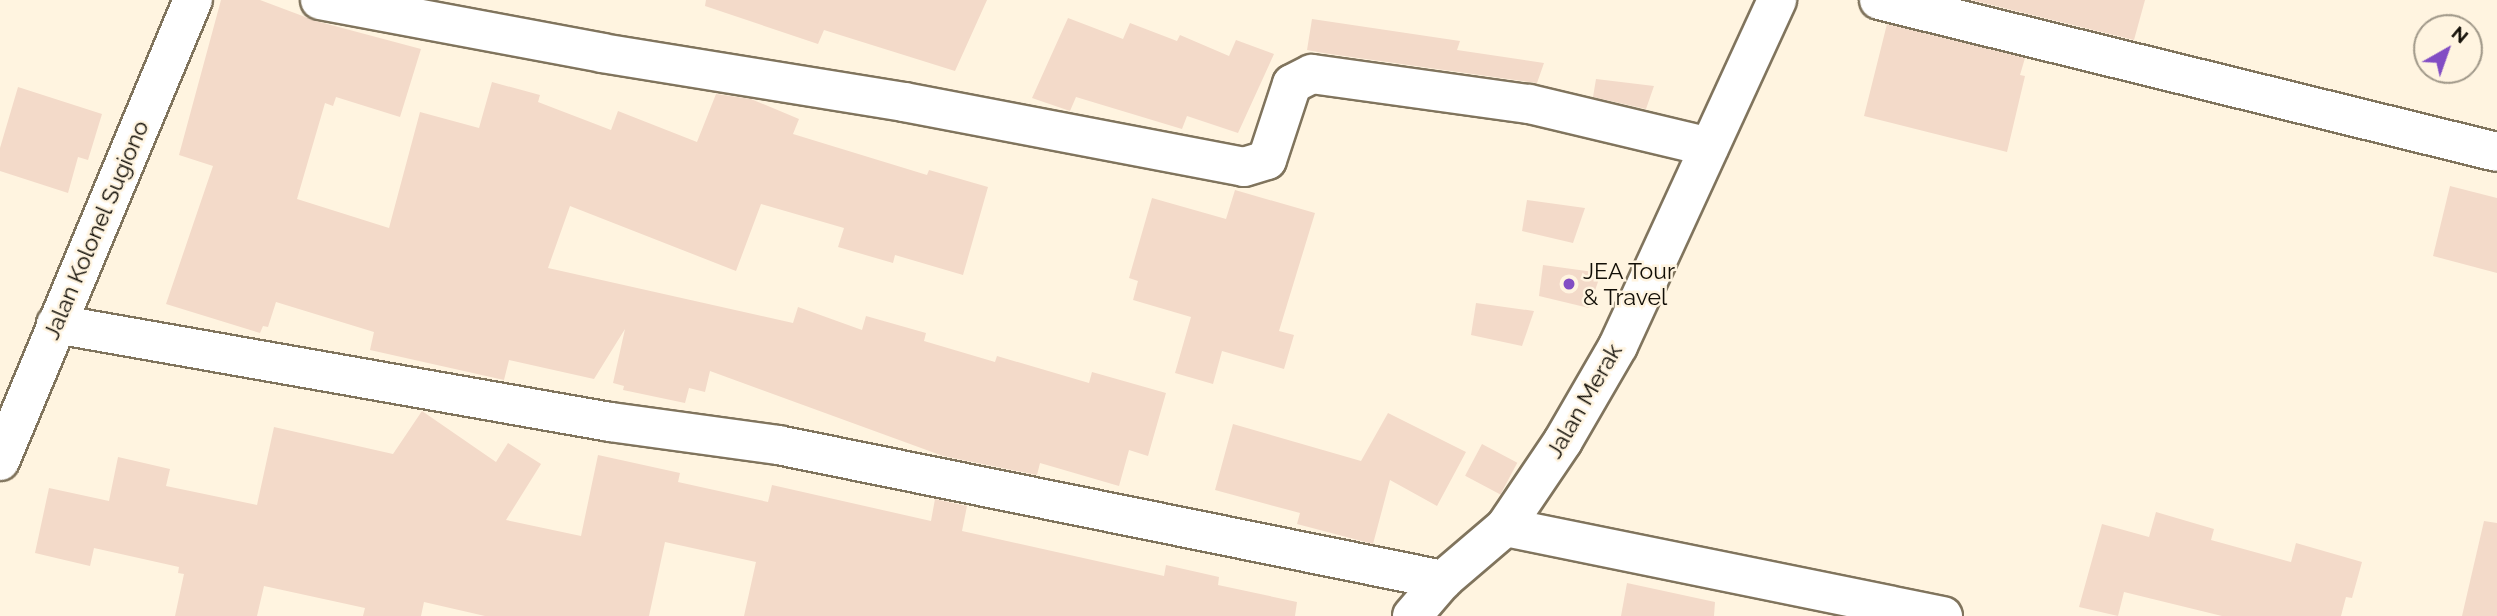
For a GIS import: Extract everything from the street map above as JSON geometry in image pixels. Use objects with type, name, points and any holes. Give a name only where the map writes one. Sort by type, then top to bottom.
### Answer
[{"type":"street","name":"Jalan Kolonel Sugiono","points":[[0,461],[193,0]]},
{"type":"street","points":[[320,0],[602,53],[904,102],[1244,167],[1267,160],[1292,84],[1312,74],[1529,104],[1709,147]]},
{"type":"street","name":"Jalan Merak","points":[[1412,616],[1443,580],[1505,527],[1563,441],[1618,346],[1777,0]]},
{"type":"street","points":[[1879,0],[2497,152]]},
{"type":"street","points":[[56,324],[610,422],[778,445],[1443,580]]},
{"type":"street","points":[[1505,527],[1943,616]]},
{"type":"building","points":[[221,0],[260,0],[316,21],[421,49],[400,117],[336,97],[333,106],[325,103],[297,199],[389,228],[420,112],[479,128],[492,82],[540,95],[538,102],[611,130],[618,111],[697,142],[716,94],[751,99],[799,119],[793,134],[927,175],[929,170],[988,187],[963,275],[895,255],[893,263],[838,247],[844,228],[761,204],[736,271],[570,206],[548,268],[793,323],[798,307],[862,330],[866,316],[926,333],[924,341],[995,362],[997,356],[1089,383],[1092,372],[1166,393],[1148,456],[1129,450],[1119,486],[1040,463],[1037,475],[943,456],[710,371],[705,392],[689,388],[685,403],[623,390],[624,386],[613,383],[625,329],[594,379],[509,360],[504,380],[370,350],[374,332],[276,302],[268,327],[263,326],[260,333],[166,304],[213,166],[179,155]]},
{"type":"building","points":[[706,0],[987,0],[955,71],[824,30],[818,44],[705,6]]},
{"type":"building","points":[[1971,0],[2145,0],[2134,40]]},
{"type":"building","points":[[1068,18],[1123,39],[1130,23],[1177,41],[1180,35],[1229,56],[1236,40],[1274,54],[1238,133],[1187,116],[1182,129],[1076,97],[1070,111],[1032,98]]},
{"type":"building","points":[[1312,19],[1460,41],[1457,50],[1544,63],[1537,83],[1307,50]]},
{"type":"building","points":[[1887,24],[2025,58],[2020,75],[2025,76],[2007,152],[1864,116]]},
{"type":"building","points":[[1596,79],[1654,86],[1646,109],[1593,97]]},
{"type":"building","points":[[18,87],[102,114],[88,160],[78,157],[68,193],[0,171],[0,148]]},
{"type":"building","points":[[2450,186],[2497,198],[2497,273],[2433,256]]},
{"type":"building","points":[[1235,190],[1315,213],[1279,331],[1294,335],[1284,369],[1222,351],[1213,384],[1175,373],[1191,317],[1133,300],[1138,281],[1129,278],[1152,198],[1226,219]]},
{"type":"building","points":[[1527,200],[1585,208],[1573,243],[1522,231]]},
{"type":"building","name":"JEA Tour & Travel","points":[[1543,265],[1601,273],[1589,308],[1539,296]]},
{"type":"building","points":[[1476,303],[1534,311],[1522,346],[1471,335]]},
{"type":"building","points":[[422,411],[496,462],[508,443],[541,464],[506,520],[581,536],[598,455],[680,473],[678,482],[768,502],[772,485],[931,521],[935,499],[967,506],[962,531],[1164,576],[1166,565],[1219,577],[1218,585],[1297,602],[1295,616],[744,616],[756,562],[665,542],[649,616],[485,616],[424,602],[421,616],[363,616],[365,608],[264,586],[257,616],[175,616],[184,574],[178,573],[179,567],[94,548],[90,566],[35,553],[49,488],[109,501],[118,457],[170,469],[166,486],[257,505],[274,427],[393,454]]},
{"type":"building","points":[[1388,413],[1466,452],[1437,506],[1390,480],[1373,544],[1297,524],[1300,513],[1215,490],[1233,424],[1361,461]]},
{"type":"building","points":[[1482,444],[1517,463],[1500,495],[1465,476]]},
{"type":"building","points":[[2156,512],[2214,529],[2211,540],[2291,562],[2296,543],[2362,562],[2352,598],[2346,597],[2341,616],[2222,616],[2124,592],[2118,616],[2079,607],[2102,524],[2149,537]]},
{"type":"building","points":[[2484,521],[2497,523],[2497,616],[2462,616]]},
{"type":"building","points":[[1627,583],[1715,602],[1714,616],[1621,616]]},
{"type":"place","name":"JEA Tour & Travel","points":[[1569,284]]}]
